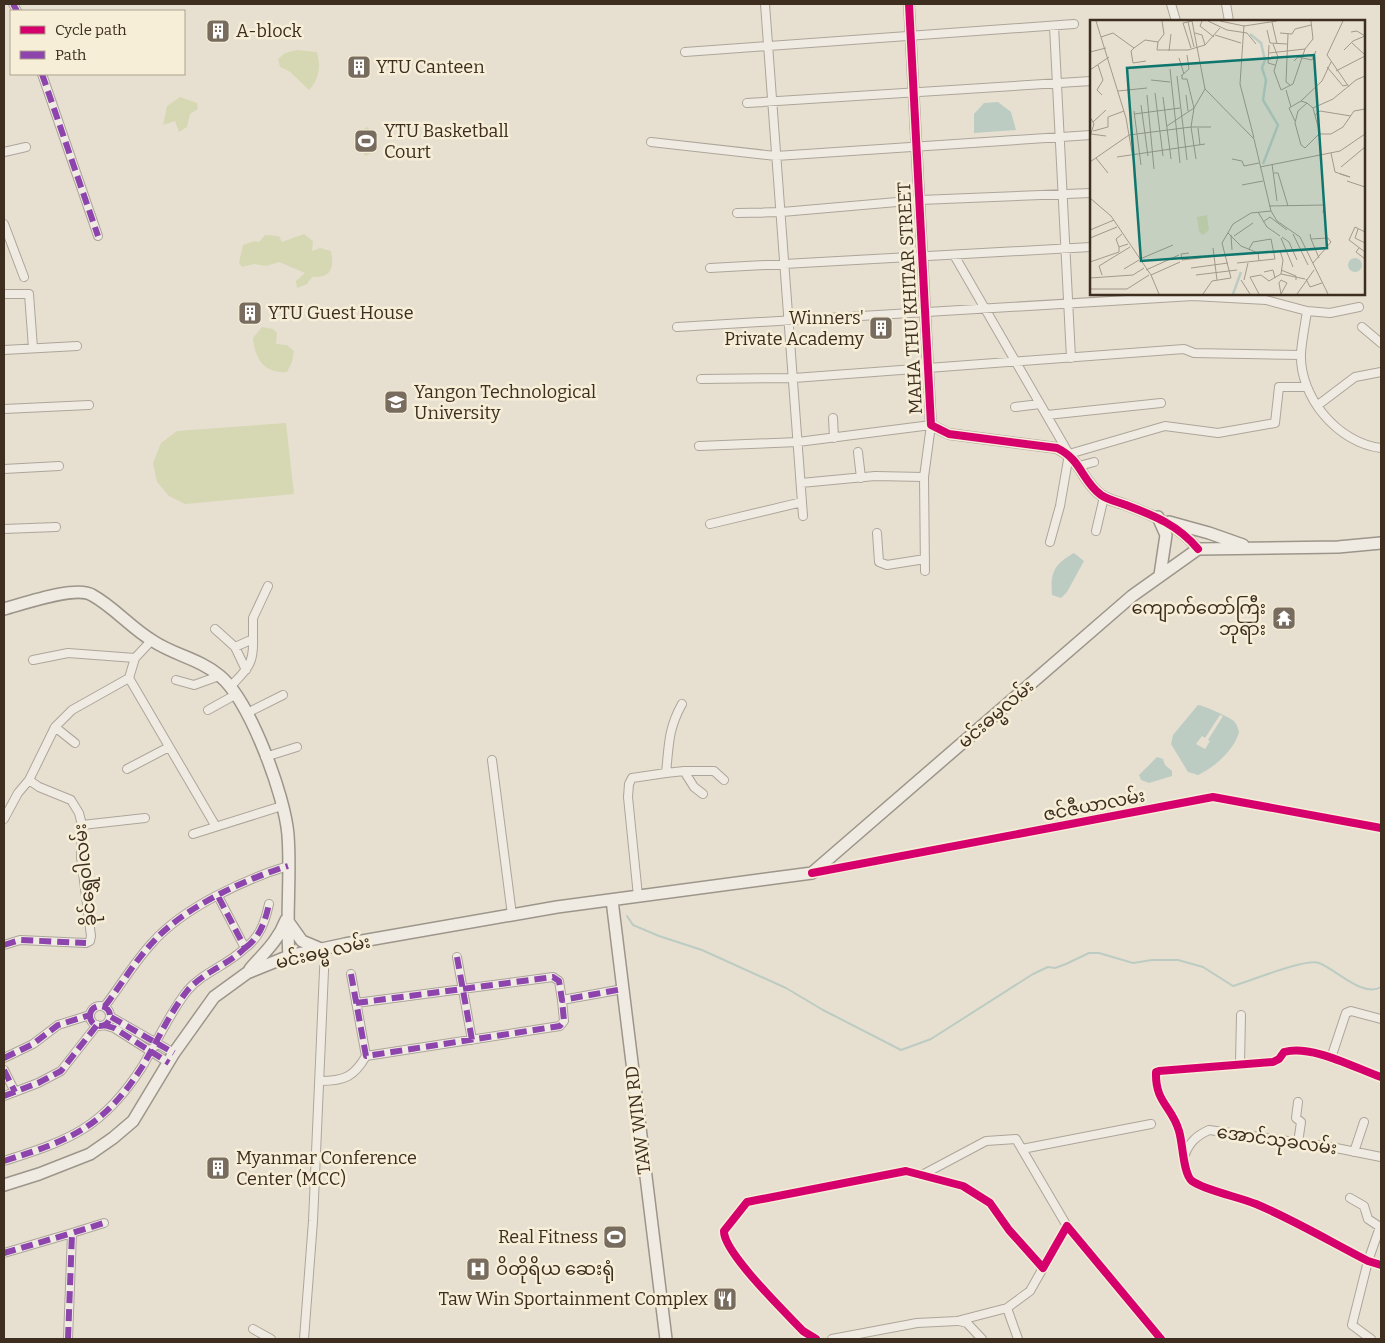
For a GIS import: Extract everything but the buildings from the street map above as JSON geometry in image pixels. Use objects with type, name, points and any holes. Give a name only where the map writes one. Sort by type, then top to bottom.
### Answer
[{"type":"main road","points":[[1160,575],[1166,535],[1164,520],[1209,533],[1247,547]]},
{"type":"main road","points":[[1198,549],[1338,547],[1381,543]]},
{"type":"main road","name":"မင်းဓမ္မလမ်း","points":[[812,873],[1073,647],[1160,575],[1198,549]]},
{"type":"main road","points":[[4,609],[69,593],[86,592],[152,640],[204,665],[220,676],[233,691],[247,713],[265,757],[282,806],[288,833],[287,919],[289,956]]},
{"type":"main road","points":[[612,900],[812,873]]},
{"type":"main road","name":"မင်းဓမ္မ လမ်း","points":[[4,1185],[39,1174],[90,1154],[133,1121],[171,1058],[214,996],[247,973],[289,956],[323,948],[512,915],[612,900]]},
{"type":"main road","name":"TAW WIN RD","points":[[612,900],[666,1339]]},
{"type":"main road","points":[[287,919],[302,941],[323,948]]},
{"type":"main road","points":[[247,973],[266,955],[282,932],[287,919]]},
{"type":"street","points":[[766,4],[803,516]]},
{"type":"street","name":"MAHA THU KHITAR STREET","points":[[909,4],[930,368],[931,425],[949,434],[1056,448],[1069,454]]},
{"type":"street","points":[[1171,4],[1176,20]]},
{"type":"street","points":[[1226,4],[1229,20]]},
{"type":"street","points":[[685,52],[1074,24]]},
{"type":"street","points":[[1054,26],[1071,358]]},
{"type":"street","points":[[42,75],[76,179],[98,236]]},
{"type":"street","points":[[747,103],[1090,81]]},
{"type":"street","points":[[651,142],[776,156],[1090,135]]},
{"type":"street","points":[[4,152],[26,147]]},
{"type":"street","points":[[737,213],[782,212],[920,200],[1090,192]]},
{"type":"street","points":[[4,224],[24,277]]},
{"type":"street","points":[[710,268],[1090,247]]},
{"type":"street","points":[[954,255],[1014,362],[1069,454],[1079,466],[1092,488],[1104,497],[1164,520],[1182,532],[1198,549]]},
{"type":"street","points":[[4,294],[29,294],[33,348]]},
{"type":"street","points":[[677,327],[1193,296],[1267,297],[1308,311],[1342,312],[1359,307]]},
{"type":"street","points":[[1308,311],[1301,355],[1307,387],[1324,416],[1350,438],[1381,448]]},
{"type":"street","points":[[1362,326],[1381,343]]},
{"type":"street","points":[[4,350],[77,346]]},
{"type":"street","points":[[701,379],[794,378],[1184,350],[1194,353],[1301,355]]},
{"type":"street","points":[[1318,406],[1355,377],[1381,372]]},
{"type":"street","points":[[1069,454],[1165,426],[1218,433],[1276,423],[1279,387],[1307,387]]},
{"type":"street","points":[[1047,415],[1161,403]]},
{"type":"street","points":[[1015,407],[1040,404]]},
{"type":"street","points":[[4,409],[89,405]]},
{"type":"street","points":[[833,418],[834,438]]},
{"type":"street","points":[[700,446],[798,442],[931,425],[924,477],[925,571]]},
{"type":"street","points":[[858,452],[861,478]]},
{"type":"street","points":[[1050,542],[1060,506],[1069,454]]},
{"type":"street","points":[[1079,466],[1094,462]]},
{"type":"street","points":[[4,469],[59,466]]},
{"type":"street","points":[[801,483],[861,478],[924,477]]},
{"type":"street","points":[[1096,531],[1104,497]]},
{"type":"street","points":[[710,524],[802,502]]},
{"type":"street","points":[[4,529],[56,526]]},
{"type":"street","points":[[877,533],[879,562],[887,565],[925,559]]},
{"type":"street","points":[[208,710],[233,691],[254,655],[253,618],[268,586]]},
{"type":"street","points":[[214,629],[235,647],[246,670]]},
{"type":"street","points":[[235,647],[253,639]]},
{"type":"street","points":[[4,819],[18,793],[29,780],[55,726],[72,710],[129,678],[135,658],[152,640]]},
{"type":"street","points":[[33,660],[68,652],[135,658]]},
{"type":"street","points":[[176,680],[194,685],[220,676]]},
{"type":"street","points":[[129,678],[215,825]]},
{"type":"street","points":[[247,713],[282,695]]},
{"type":"street","points":[[666,773],[668,738],[673,720],[682,704]]},
{"type":"street","points":[[55,726],[75,742]]},
{"type":"street","points":[[127,769],[169,747]]},
{"type":"street","points":[[265,757],[297,747]]},
{"type":"street","points":[[492,760],[512,915]]},
{"type":"street","points":[[638,896],[628,797],[629,784],[632,778],[684,771],[714,770],[724,780]]},
{"type":"street","points":[[684,771],[694,787],[703,794]]},
{"type":"street","name":"ခိုင်ရွှေဝါလမ်း","points":[[4,945],[20,940],[86,943],[90,941],[81,857],[82,825],[78,813],[71,800],[40,787],[29,780]]},
{"type":"street","name":"ဇင်ဇီယာလမ်း","points":[[812,873],[1214,797],[1381,828]]},
{"type":"street","points":[[193,834],[215,825],[282,806]]},
{"type":"street","points":[[82,825],[144,818]]},
{"type":"street","points":[[105,1006],[153,942],[176,922],[218,896],[256,876],[288,866]]},
{"type":"street","points":[[218,896],[245,948]]},
{"type":"street","points":[[4,1161],[68,1138],[98,1122],[121,1096],[188,991],[207,972],[255,941],[265,922],[269,904]]},
{"type":"street","points":[[304,1339],[320,1081],[323,948]]},
{"type":"street","points":[[457,957],[472,1040]]},
{"type":"street","points":[[320,1081],[335,1081],[346,1078],[358,1070],[366,1056],[350,974]]},
{"type":"street","points":[[356,1003],[553,978],[559,981],[564,1021],[560,1026],[366,1056]]},
{"type":"street","points":[[562,1000],[623,989]]},
{"type":"street","points":[[4,1058],[32,1044],[58,1026],[90,1015],[96,1006],[105,1006],[110,1011],[110,1017]]},
{"type":"street","points":[[1331,1058],[1346,1013],[1351,1011],[1381,1019]]},
{"type":"street","points":[[90,1015],[93,1024],[114,1028],[151,1050],[171,1058]]},
{"type":"street","points":[[1240,1063],[1242,1015]]},
{"type":"street","points":[[110,1017],[155,1042],[171,1058]]},
{"type":"street","points":[[4,1096],[61,1071],[100,1025],[110,1017]]},
{"type":"street","points":[[1381,1078],[1331,1058],[1301,1049],[1284,1052],[1279,1059],[1273,1062],[1240,1063],[1156,1072],[1156,1087],[1164,1104],[1175,1120],[1185,1154],[1187,1176],[1201,1186],[1231,1194],[1259,1205],[1368,1261],[1381,1265]]},
{"type":"street","points":[[4,1070],[15,1092]]},
{"type":"street","points":[[1298,1102],[1296,1118],[1301,1122],[1298,1143]]},
{"type":"street","points":[[1354,1152],[1364,1122]]},
{"type":"street","points":[[1022,1149],[1151,1124]]},
{"type":"street","name":"အောင်သုခလမ်း","points":[[1185,1154],[1189,1143],[1199,1134],[1209,1130],[1381,1157]]},
{"type":"street","points":[[922,1175],[986,1141],[1016,1139],[1067,1226],[1161,1339]]},
{"type":"street","points":[[816,1339],[802,1331],[736,1258],[724,1236],[724,1231],[748,1202],[906,1171],[963,1186],[990,1203],[1009,1230],[1043,1268]]},
{"type":"street","points":[[1350,1198],[1364,1206],[1368,1219],[1380,1227],[1368,1261],[1352,1325],[1371,1339]]},
{"type":"street","points":[[4,1253],[104,1223]]},
{"type":"street","points":[[832,1339],[918,1323],[957,1321],[1007,1308],[1030,1291],[1067,1226]]},
{"type":"street","points":[[68,1339],[72,1233]]},
{"type":"street","points":[[1007,1308],[1018,1339]]},
{"type":"street","points":[[957,1321],[967,1323],[982,1339]]},
{"type":"street","points":[[253,1329],[271,1339]]},
{"type":"green space","points":[[297,50],[317,52],[318,72],[315,82],[309,90],[289,71],[280,67],[278,59],[285,53]]},
{"type":"green space","points":[[180,97],[197,103],[198,109],[190,114],[187,127],[179,132],[175,121],[163,125],[167,106]]},
{"type":"green space","name":"YTU Basketball Court","points":[[368,127],[378,150],[365,156],[355,133]]},
{"type":"green space","points":[[304,234],[313,241],[312,251],[320,248],[331,251],[332,257],[332,267],[328,274],[312,277],[307,284],[297,288],[296,281],[305,273],[279,262],[266,266],[254,264],[242,267],[239,263],[243,245],[254,241],[259,242],[265,235],[279,236],[282,242]]},
{"type":"green space","points":[[262,327],[273,329],[277,333],[276,344],[287,345],[294,351],[292,362],[287,372],[279,372],[267,368],[259,359],[253,338]]},
{"type":"green space","points":[[286,423],[294,494],[185,504],[169,496],[157,482],[153,463],[161,443],[177,431]]},
{"type":"shaded area","points":[[998,102],[1011,112],[1016,130],[974,133],[974,114],[984,103]]},
{"type":"shaded area","points":[[1074,553],[1084,561],[1067,592],[1061,598],[1052,595],[1052,581],[1055,570],[1062,561]]},
{"type":"shaded area","points":[[1198,705],[1231,719],[1236,724],[1239,732],[1233,745],[1223,757],[1211,768],[1198,775],[1188,772],[1171,744],[1173,735]]},
{"type":"shaded area","points":[[1157,757],[1163,759],[1165,765],[1172,771],[1172,776],[1149,783],[1141,780],[1139,775]]},
{"type":"pier","points":[[1220,715],[1223,716],[1208,740],[1210,741],[1205,749],[1196,744],[1202,736],[1205,738]]},
{"type":"waterway","points":[[627,916],[633,925],[702,950],[786,988],[823,1010],[901,1050],[931,1039],[1033,974],[1048,967],[1055,968],[1066,964],[1089,953],[1099,953],[1133,963],[1152,960],[1178,960],[1203,967],[1233,986],[1312,962],[1326,966],[1350,982],[1366,989],[1381,987]]},
{"type":"marked path","points":[[13,4],[16,10]]},
{"type":"marked path","points":[[42,75],[98,236]]},
{"type":"marked path","points":[[105,1006],[146,949],[181,918],[198,906],[234,887],[288,866]]},
{"type":"marked path","points":[[4,1161],[66,1138],[99,1118],[128,1088],[169,1019],[193,984],[245,948],[218,896]]},
{"type":"marked path","points":[[245,948],[255,939],[261,929],[269,904]]},
{"type":"marked path","points":[[4,945],[20,940],[86,943]]},
{"type":"marked path","points":[[457,957],[472,1040]]},
{"type":"marked path","points":[[351,974],[366,1056],[560,1026],[564,1021],[562,1000]]},
{"type":"marked path","points":[[356,1003],[553,977],[559,981],[562,1000],[623,989]]},
{"type":"marked path","points":[[96,1006],[104,1006],[110,1012],[110,1016],[110,1020],[104,1026],[96,1026],[90,1020],[90,1012],[96,1006]]},
{"type":"marked path","points":[[4,1058],[33,1044],[58,1025],[90,1015]]},
{"type":"marked path","points":[[111,1017],[174,1053]]},
{"type":"marked path","points":[[4,1096],[38,1083],[61,1071],[97,1025]]},
{"type":"marked path","points":[[104,1025],[114,1028],[169,1063]]},
{"type":"marked path","points":[[4,1070],[15,1092]]},
{"type":"marked path","points":[[68,1339],[72,1233],[104,1223]]},
{"type":"marked path","points":[[4,1253],[72,1233]]},
{"type":"cycle path","points":[[909,4],[931,425],[949,434],[1057,448],[1072,458],[1089,483],[1101,495],[1147,513],[1174,527],[1198,549]]},
{"type":"cycle path","points":[[812,873],[1213,797],[1381,828]]},
{"type":"cycle path","points":[[1381,1077],[1333,1058],[1295,1050],[1284,1052],[1279,1059],[1273,1062],[1156,1072],[1158,1091],[1176,1123],[1187,1172],[1192,1181],[1270,1210],[1368,1261],[1381,1265]]},
{"type":"cycle path","points":[[816,1339],[803,1331],[744,1267],[726,1241],[724,1231],[747,1202],[906,1171],[963,1186],[990,1203],[1009,1230],[1043,1268],[1067,1226],[1161,1339]]},
{"type":"place","name":"A-block","points":[[218,31]]},
{"type":"place","name":"YTU Canteen","points":[[359,67]]},
{"type":"place","name":"YTU Basketball Court","points":[[366,141]]},
{"type":"place","name":"YTU Guest House","points":[[250,313]]},
{"type":"place","name":"Winners' Private Academy","points":[[881,328]]},
{"type":"place","name":"Yangon Technological University","points":[[396,402]]},
{"type":"place","name":"ကျောက်တော်ကြီး ဘုရား","points":[[1284,618]]},
{"type":"place","name":"Myanmar Conference Center (MCC)","points":[[218,1168]]},
{"type":"place","name":"Real Fitness","points":[[615,1237]]},
{"type":"place","name":"ဝိတိုရိယ ဆေးရုံ","points":[[478,1269]]},
{"type":"place","name":"Taw Win Sportainment Complex","points":[[725,1299]]}]
